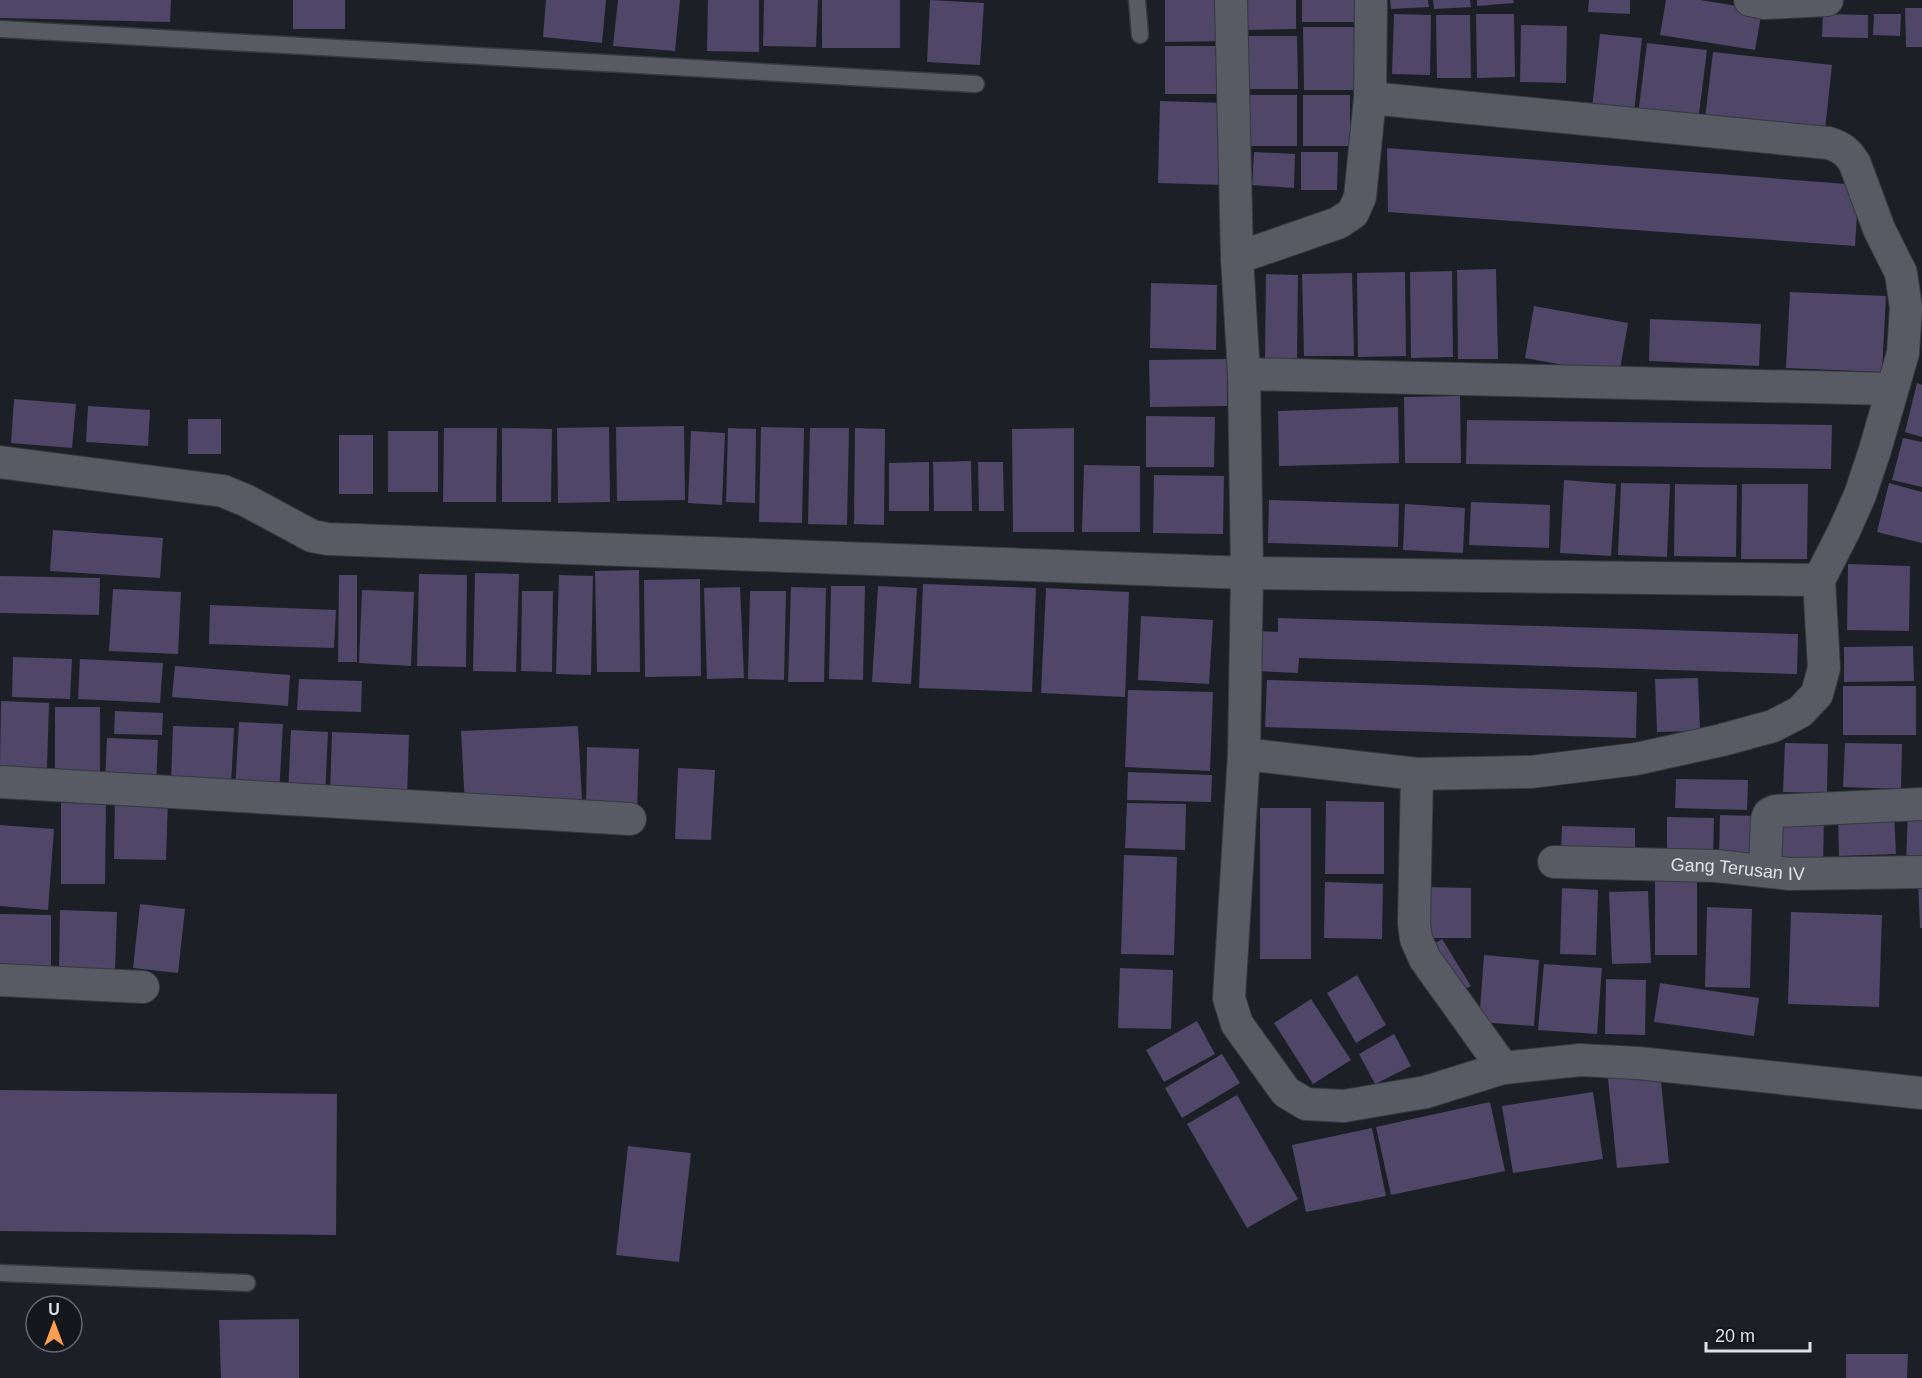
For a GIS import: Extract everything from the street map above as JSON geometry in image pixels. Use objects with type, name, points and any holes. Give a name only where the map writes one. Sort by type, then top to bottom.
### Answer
[{"type":"street","points":[[1231,0],[1237,258],[1244,374],[1247,573],[1244,754],[1229,998],[1237,1024],[1286,1092],[1306,1104],[1344,1106],[1426,1092],[1503,1068],[1580,1060],[1922,1093]]},
{"type":"street","points":[[1237,258],[1338,223],[1353,213],[1360,197],[1370,98],[1371,0]]},
{"type":"street","points":[[1750,0],[1765,3],[1827,0]]},
{"type":"street","points":[[1244,754],[1417,774],[1531,772],[1636,759],[1722,741],[1773,726],[1800,712],[1817,694],[1824,669],[1819,580],[1860,495],[1903,353],[1906,308],[1901,273],[1879,229],[1855,164],[1841,147],[1813,141],[1370,98]]},
{"type":"street","points":[[1244,374],[1892,389]]},
{"type":"street","points":[[0,462],[223,491],[247,501],[312,536],[328,539],[1247,573],[1819,580]]},
{"type":"street","points":[[1417,774],[1414,923],[1416,939],[1425,959],[1503,1068]]},
{"type":"street","points":[[0,783],[630,819]]},
{"type":"street","points":[[1765,870],[1767,819],[1769,814],[1775,811],[1922,804]]},
{"type":"street","name":"Gang Terusan IV","points":[[1554,862],[1716,866],[1790,874],[1922,872]]},
{"type":"street","points":[[0,980],[143,987]]},
{"type":"lane","points":[[1137,0],[1140,35]]},
{"type":"lane","points":[[0,29],[976,84]]},
{"type":"lane","points":[[0,1273],[247,1283]]},
{"type":"building","points":[[0,0],[171,0],[170,22],[0,18]]},
{"type":"building","points":[[293,0],[345,0],[345,29],[293,29]]},
{"type":"building","points":[[546,0],[606,0],[602,43],[543,37]]},
{"type":"building","points":[[618,0],[680,0],[675,51],[613,46]]},
{"type":"building","points":[[708,0],[759,0],[759,52],[707,51]]},
{"type":"building","points":[[764,0],[818,0],[816,47],[763,46]]},
{"type":"building","points":[[822,0],[900,0],[900,48],[822,48]]},
{"type":"building","points":[[930,0],[984,3],[980,65],[927,62]]},
{"type":"building","points":[[1165,0],[1224,0],[1225,41],[1165,42]]},
{"type":"building","points":[[1247,0],[1296,0],[1296,29],[1248,30]]},
{"type":"building","points":[[1302,0],[1354,0],[1354,22],[1302,22]]},
{"type":"building","points":[[1390,0],[1428,0],[1429,7],[1391,9]]},
{"type":"building","points":[[1433,0],[1470,0],[1471,7],[1434,9]]},
{"type":"building","points":[[1477,0],[1513,0],[1514,3],[1477,6]]},
{"type":"building","points":[[1589,0],[1630,0],[1630,14],[1588,12]]},
{"type":"building","points":[[1666,0],[1700,0],[1762,10],[1755,50],[1660,35]]},
{"type":"building","points":[[1905,8],[1922,8],[1922,47],[1906,47]]},
{"type":"building","points":[[1394,14],[1431,15],[1430,75],[1392,74]]},
{"type":"building","points":[[1476,14],[1514,14],[1515,77],[1477,78]]},
{"type":"building","points":[[1823,14],[1868,15],[1868,38],[1822,37]]},
{"type":"building","points":[[1874,14],[1901,14],[1900,36],[1873,35]]},
{"type":"building","points":[[1436,15],[1470,15],[1471,78],[1437,78]]},
{"type":"building","points":[[1521,25],[1567,26],[1566,83],[1520,82]]},
{"type":"building","points":[[1303,27],[1354,27],[1355,90],[1304,90]]},
{"type":"building","points":[[1600,34],[1642,38],[1634,113],[1592,108]]},
{"type":"building","points":[[1248,36],[1297,36],[1298,89],[1249,89]]},
{"type":"building","points":[[1647,43],[1707,50],[1698,122],[1638,115]]},
{"type":"building","points":[[1165,46],[1224,46],[1224,94],[1165,94]]},
{"type":"building","points":[[1713,52],[1832,65],[1824,139],[1704,126]]},
{"type":"building","points":[[1243,95],[1297,95],[1297,146],[1243,146]]},
{"type":"building","points":[[1303,95],[1350,95],[1350,146],[1303,146]]},
{"type":"building","points":[[1160,101],[1225,103],[1223,185],[1158,183]]},
{"type":"building","points":[[1387,148],[1859,185],[1855,246],[1388,212]]},
{"type":"building","points":[[1254,152],[1295,154],[1294,188],[1252,185]]},
{"type":"building","points":[[1301,152],[1338,152],[1337,190],[1301,190]]},
{"type":"building","points":[[1496,269],[1498,359],[1458,359],[1457,270]]},
{"type":"building","points":[[1452,271],[1453,357],[1411,358],[1410,272]]},
{"type":"building","points":[[1405,272],[1406,356],[1358,357],[1357,273]]},
{"type":"building","points":[[1352,273],[1354,356],[1304,356],[1302,274]]},
{"type":"building","points":[[1266,274],[1298,275],[1297,358],[1265,358]]},
{"type":"building","points":[[1151,283],[1217,285],[1216,350],[1150,348]]},
{"type":"building","points":[[1790,292],[1886,296],[1882,372],[1786,368]]},
{"type":"building","points":[[1534,306],[1628,323],[1619,375],[1525,358]]},
{"type":"building","points":[[1650,319],[1761,324],[1759,366],[1649,361]]},
{"type":"building","points":[[1227,359],[1227,406],[1150,407],[1149,360]]},
{"type":"building","points":[[1917,383],[1922,385],[1922,437],[1905,432]]},
{"type":"building","points":[[1460,396],[1461,463],[1405,463],[1404,397]]},
{"type":"building","points":[[14,399],[76,404],[72,448],[11,443]]},
{"type":"building","points":[[88,406],[150,410],[148,446],[86,442]]},
{"type":"building","points":[[1398,407],[1399,463],[1279,466],[1278,411]]},
{"type":"building","points":[[1146,416],[1215,417],[1214,467],[1146,467]]},
{"type":"building","points":[[188,419],[221,419],[221,454],[188,454]]},
{"type":"building","points":[[1467,420],[1832,425],[1831,469],[1466,464]]},
{"type":"building","points":[[684,426],[685,500],[617,501],[616,427]]},
{"type":"building","points":[[609,427],[610,502],[558,503],[557,428]]},
{"type":"building","points":[[761,427],[804,428],[802,523],[759,522]]},
{"type":"building","points":[[444,428],[497,428],[496,502],[443,502]]},
{"type":"building","points":[[502,428],[552,429],[551,502],[502,502]]},
{"type":"building","points":[[728,428],[756,429],[755,503],[726,502]]},
{"type":"building","points":[[810,428],[849,428],[847,525],[808,524]]},
{"type":"building","points":[[855,428],[885,429],[884,525],[854,524]]},
{"type":"building","points":[[1074,428],[1074,532],[1013,532],[1012,429]]},
{"type":"building","points":[[388,431],[438,431],[438,492],[388,492]]},
{"type":"building","points":[[691,431],[725,433],[722,505],[688,503]]},
{"type":"building","points":[[339,435],[373,435],[373,494],[339,494]]},
{"type":"building","points":[[1903,438],[1922,442],[1922,487],[1892,480]]},
{"type":"building","points":[[971,461],[972,511],[934,511],[933,462]]},
{"type":"building","points":[[929,462],[929,511],[889,511],[889,463]]},
{"type":"building","points":[[978,462],[1003,462],[1004,511],[979,511]]},
{"type":"building","points":[[1084,465],[1140,466],[1140,532],[1082,532]]},
{"type":"building","points":[[1154,475],[1224,476],[1223,534],[1153,533]]},
{"type":"building","points":[[1564,480],[1616,484],[1611,556],[1560,553]]},
{"type":"building","points":[[1621,483],[1670,484],[1667,557],[1618,555]]},
{"type":"building","points":[[1889,483],[1922,492],[1922,543],[1877,532]]},
{"type":"building","points":[[1675,484],[1737,485],[1736,557],[1674,556]]},
{"type":"building","points":[[1742,484],[1808,484],[1807,559],[1741,559]]},
{"type":"building","points":[[1269,500],[1399,504],[1398,547],[1268,543]]},
{"type":"building","points":[[1471,502],[1550,505],[1549,548],[1469,545]]},
{"type":"building","points":[[1405,504],[1465,508],[1463,553],[1403,550]]},
{"type":"building","points":[[53,530],[163,538],[160,578],[50,571]]},
{"type":"building","points":[[1848,564],[1910,566],[1909,631],[1847,630]]},
{"type":"building","points":[[639,570],[640,672],[597,672],[595,571]]},
{"type":"building","points":[[475,573],[519,574],[516,672],[473,671]]},
{"type":"building","points":[[419,574],[467,575],[466,667],[417,666]]},
{"type":"building","points":[[339,575],[357,575],[357,662],[338,662]]},
{"type":"building","points":[[559,575],[593,576],[591,675],[556,674]]},
{"type":"building","points":[[0,576],[100,578],[99,615],[0,613]]},
{"type":"building","points":[[700,579],[701,676],[645,677],[644,580]]},
{"type":"building","points":[[923,584],[1036,588],[1032,692],[919,688]]},
{"type":"building","points":[[831,586],[865,586],[863,680],[829,679]]},
{"type":"building","points":[[878,586],[917,588],[911,684],[872,682]]},
{"type":"building","points":[[740,587],[744,678],[707,679],[704,588]]},
{"type":"building","points":[[791,587],[826,588],[824,682],[788,682]]},
{"type":"building","points":[[1046,588],[1129,592],[1125,697],[1041,693]]},
{"type":"building","points":[[113,589],[181,592],[178,654],[109,651]]},
{"type":"building","points":[[362,590],[414,592],[411,666],[359,663]]},
{"type":"building","points":[[522,591],[553,591],[552,672],[521,671]]},
{"type":"building","points":[[750,591],[786,591],[784,680],[748,679]]},
{"type":"building","points":[[210,605],[336,610],[334,648],[209,644]]},
{"type":"building","points":[[1141,616],[1213,620],[1209,684],[1138,680]]},
{"type":"building","points":[[1278,618],[1798,634],[1797,674],[1299,658],[1298,673],[1256,671],[1258,631],[1278,632]]},
{"type":"building","points":[[1913,646],[1914,681],[1844,682],[1844,647]]},
{"type":"building","points":[[13,657],[72,659],[70,699],[12,697]]},
{"type":"building","points":[[80,659],[163,663],[160,703],[78,699]]},
{"type":"building","points":[[175,666],[290,675],[288,706],[172,697]]},
{"type":"building","points":[[1698,678],[1700,731],[1657,732],[1655,679]]},
{"type":"building","points":[[299,679],[362,681],[361,712],[297,710]]},
{"type":"building","points":[[1267,680],[1637,692],[1636,738],[1265,727]]},
{"type":"building","points":[[1843,686],[1916,686],[1916,735],[1843,735]]},
{"type":"building","points":[[1128,690],[1213,692],[1210,771],[1125,767]]},
{"type":"building","points":[[1,701],[49,703],[47,768],[0,767]]},
{"type":"building","points":[[55,707],[100,707],[100,783],[55,783]]},
{"type":"building","points":[[115,711],[163,713],[162,735],[114,734]]},
{"type":"building","points":[[239,722],[283,724],[279,794],[235,791]]},
{"type":"building","points":[[173,726],[234,728],[231,785],[171,783]]},
{"type":"building","points":[[578,726],[582,800],[465,806],[461,731]]},
{"type":"building","points":[[291,730],[328,732],[325,796],[288,795]]},
{"type":"building","points":[[332,732],[409,735],[407,797],[330,794]]},
{"type":"building","points":[[107,738],[158,740],[156,785],[105,783]]},
{"type":"building","points":[[1785,743],[1828,744],[1827,793],[1783,792]]},
{"type":"building","points":[[1845,743],[1902,744],[1901,789],[1843,787]]},
{"type":"building","points":[[587,747],[639,749],[637,809],[586,808]]},
{"type":"building","points":[[678,768],[715,770],[711,840],[675,839]]},
{"type":"building","points":[[1128,772],[1212,775],[1211,802],[1127,800]]},
{"type":"building","points":[[1676,779],[1748,780],[1747,810],[1675,808]]},
{"type":"building","points":[[115,797],[168,799],[166,860],[114,859]]},
{"type":"building","points":[[1326,801],[1384,802],[1384,874],[1325,874]]},
{"type":"building","points":[[61,803],[106,804],[105,884],[61,884]]},
{"type":"building","points":[[1127,803],[1186,804],[1185,850],[1125,848]]},
{"type":"building","points":[[1260,808],[1311,808],[1311,959],[1260,959]]},
{"type":"building","points":[[1908,808],[1922,809],[1922,866],[1906,866]]},
{"type":"building","points":[[1894,812],[1896,854],[1839,856],[1838,815]]},
{"type":"building","points":[[1720,815],[1761,816],[1759,859],[1719,858]]},
{"type":"building","points":[[1667,817],[1714,818],[1713,859],[1667,859]]},
{"type":"building","points":[[1773,818],[1824,819],[1823,866],[1772,864]]},
{"type":"building","points":[[0,825],[54,829],[48,910],[0,906]]},
{"type":"building","points":[[1562,826],[1635,828],[1635,857],[1561,855]]},
{"type":"building","points":[[1124,855],[1177,857],[1174,955],[1121,954]]},
{"type":"building","points":[[1655,876],[1697,876],[1697,955],[1655,955]]},
{"type":"building","points":[[1918,879],[1922,879],[1922,928],[1920,928]]},
{"type":"building","points":[[1325,882],[1383,884],[1382,939],[1324,938]]},
{"type":"building","points":[[1427,887],[1471,888],[1471,938],[1426,938]]},
{"type":"building","points":[[1562,888],[1598,890],[1596,955],[1560,954]]},
{"type":"building","points":[[1648,891],[1651,963],[1612,964],[1609,892]]},
{"type":"building","points":[[140,904],[185,909],[178,973],[133,968]]},
{"type":"building","points":[[1707,907],[1752,909],[1750,988],[1705,987]]},
{"type":"building","points":[[60,910],[117,912],[115,971],[59,970]]},
{"type":"building","points":[[1791,912],[1882,915],[1879,1007],[1788,1004]]},
{"type":"building","points":[[0,914],[51,915],[51,969],[0,968]]},
{"type":"building","points":[[1442,939],[1471,986],[1460,992],[1431,946]]},
{"type":"building","points":[[1484,955],[1539,960],[1534,1026],[1479,1022]]},
{"type":"building","points":[[1544,964],[1602,968],[1597,1034],[1538,1030]]},
{"type":"building","points":[[1120,968],[1173,970],[1171,1029],[1118,1028]]},
{"type":"building","points":[[1357,975],[1386,1025],[1356,1043],[1327,993]]},
{"type":"building","points":[[1606,979],[1646,980],[1645,1035],[1605,1034]]},
{"type":"building","points":[[1660,983],[1759,998],[1754,1036],[1654,1022]]},
{"type":"building","points":[[1311,999],[1351,1060],[1313,1084],[1274,1023]]},
{"type":"building","points":[[1197,1021],[1215,1054],[1164,1082],[1146,1050]]},
{"type":"building","points":[[1394,1034],[1411,1066],[1375,1084],[1359,1054]]},
{"type":"building","points":[[1222,1054],[1240,1083],[1182,1118],[1165,1088]]},
{"type":"building","points":[[1660,1072],[1669,1163],[1617,1168],[1608,1078]]},
{"type":"building","points":[[0,1090],[337,1094],[336,1235],[0,1231]]},
{"type":"building","points":[[1593,1092],[1603,1159],[1513,1173],[1502,1106]]},
{"type":"building","points":[[1237,1095],[1298,1199],[1247,1228],[1187,1124]]},
{"type":"building","points":[[1490,1102],[1505,1171],[1391,1195],[1376,1127]]},
{"type":"building","points":[[1372,1128],[1386,1196],[1306,1212],[1292,1145]]},
{"type":"building","points":[[628,1146],[691,1153],[679,1262],[616,1255]]},
{"type":"building","points":[[299,1319],[299,1378],[221,1378],[219,1320]]},
{"type":"building","points":[[1846,1354],[1908,1354],[1907,1378],[1846,1378]]}]
